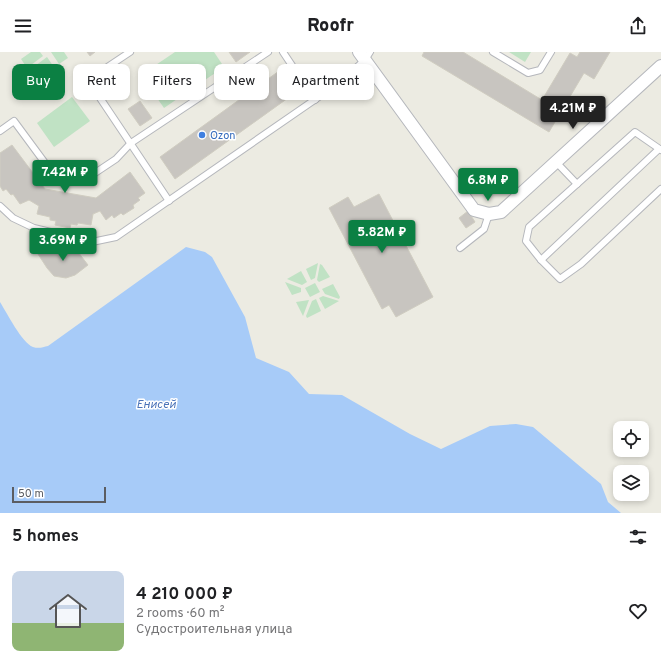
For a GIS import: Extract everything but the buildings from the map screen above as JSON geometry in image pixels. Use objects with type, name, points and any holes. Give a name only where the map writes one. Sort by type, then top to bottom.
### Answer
[{"type":"street","points":[[365,55],[474,210],[489,214],[501,212],[661,66]]},
{"type":"lane","points":[[130,52],[88,80],[169,201]]},
{"type":"lane","points":[[0,131],[14,121],[45,163],[67,178],[86,179],[116,159],[131,143],[268,52]]},
{"type":"lane","points":[[283,52],[291,64]]},
{"type":"lane","points":[[494,52],[528,73],[540,70],[551,52]]},
{"type":"lane","points":[[357,64],[365,55]]},
{"type":"lane","points":[[0,206],[13,218],[34,228],[92,242],[116,237],[315,100]]},
{"type":"lane","points":[[541,260],[660,150],[635,132],[529,227],[526,241],[541,260],[560,279],[581,264],[661,189]]},
{"type":"lane","points":[[556,162],[577,184]]},
{"type":"lane","points":[[460,248],[484,229],[489,214]]},
{"type":"green space","points":[[31,52],[40,52],[43,56],[32,64],[24,64],[21,59]]},
{"type":"green space","points":[[51,52],[64,52],[68,58],[59,64]]},
{"type":"green space","points":[[175,52],[214,52],[222,64],[214,64],[214,74],[206,79],[206,64],[157,64]]},
{"type":"green space","points":[[509,52],[531,52],[525,62]]},
{"type":"green space","points":[[47,57],[52,64],[38,64]]},
{"type":"green space","points":[[72,97],[90,121],[54,147],[37,123]]},
{"type":"green space","points":[[158,100],[176,100],[164,108]]},
{"type":"green space","points":[[318,263],[315,278],[311,280],[306,269]]},
{"type":"green space","points":[[320,264],[330,277],[319,282],[317,280]]},
{"type":"green space","points":[[301,271],[307,282],[302,285],[287,279]]},
{"type":"green space","points":[[285,282],[301,288],[301,292],[292,295]]},
{"type":"green space","points":[[315,283],[320,292],[310,297],[305,288]]},
{"type":"green space","points":[[333,284],[340,297],[339,299],[325,294],[322,289]]},
{"type":"green space","points":[[323,296],[339,301],[325,309],[319,298]]},
{"type":"green space","points":[[316,299],[321,311],[307,318],[306,316],[312,301]]},
{"type":"green space","points":[[309,300],[303,316],[296,302]]},
{"type":"water","name":"Енисей","points":[[186,247],[205,252],[212,257],[245,317],[256,358],[289,372],[309,394],[342,395],[410,434],[441,449],[490,426],[516,424],[533,427],[601,484],[608,502],[621,513],[0,513],[0,302],[24,340],[33,347],[37,348],[48,346]]},
{"type":"place","name":"Ozon","points":[[202,135]]}]
